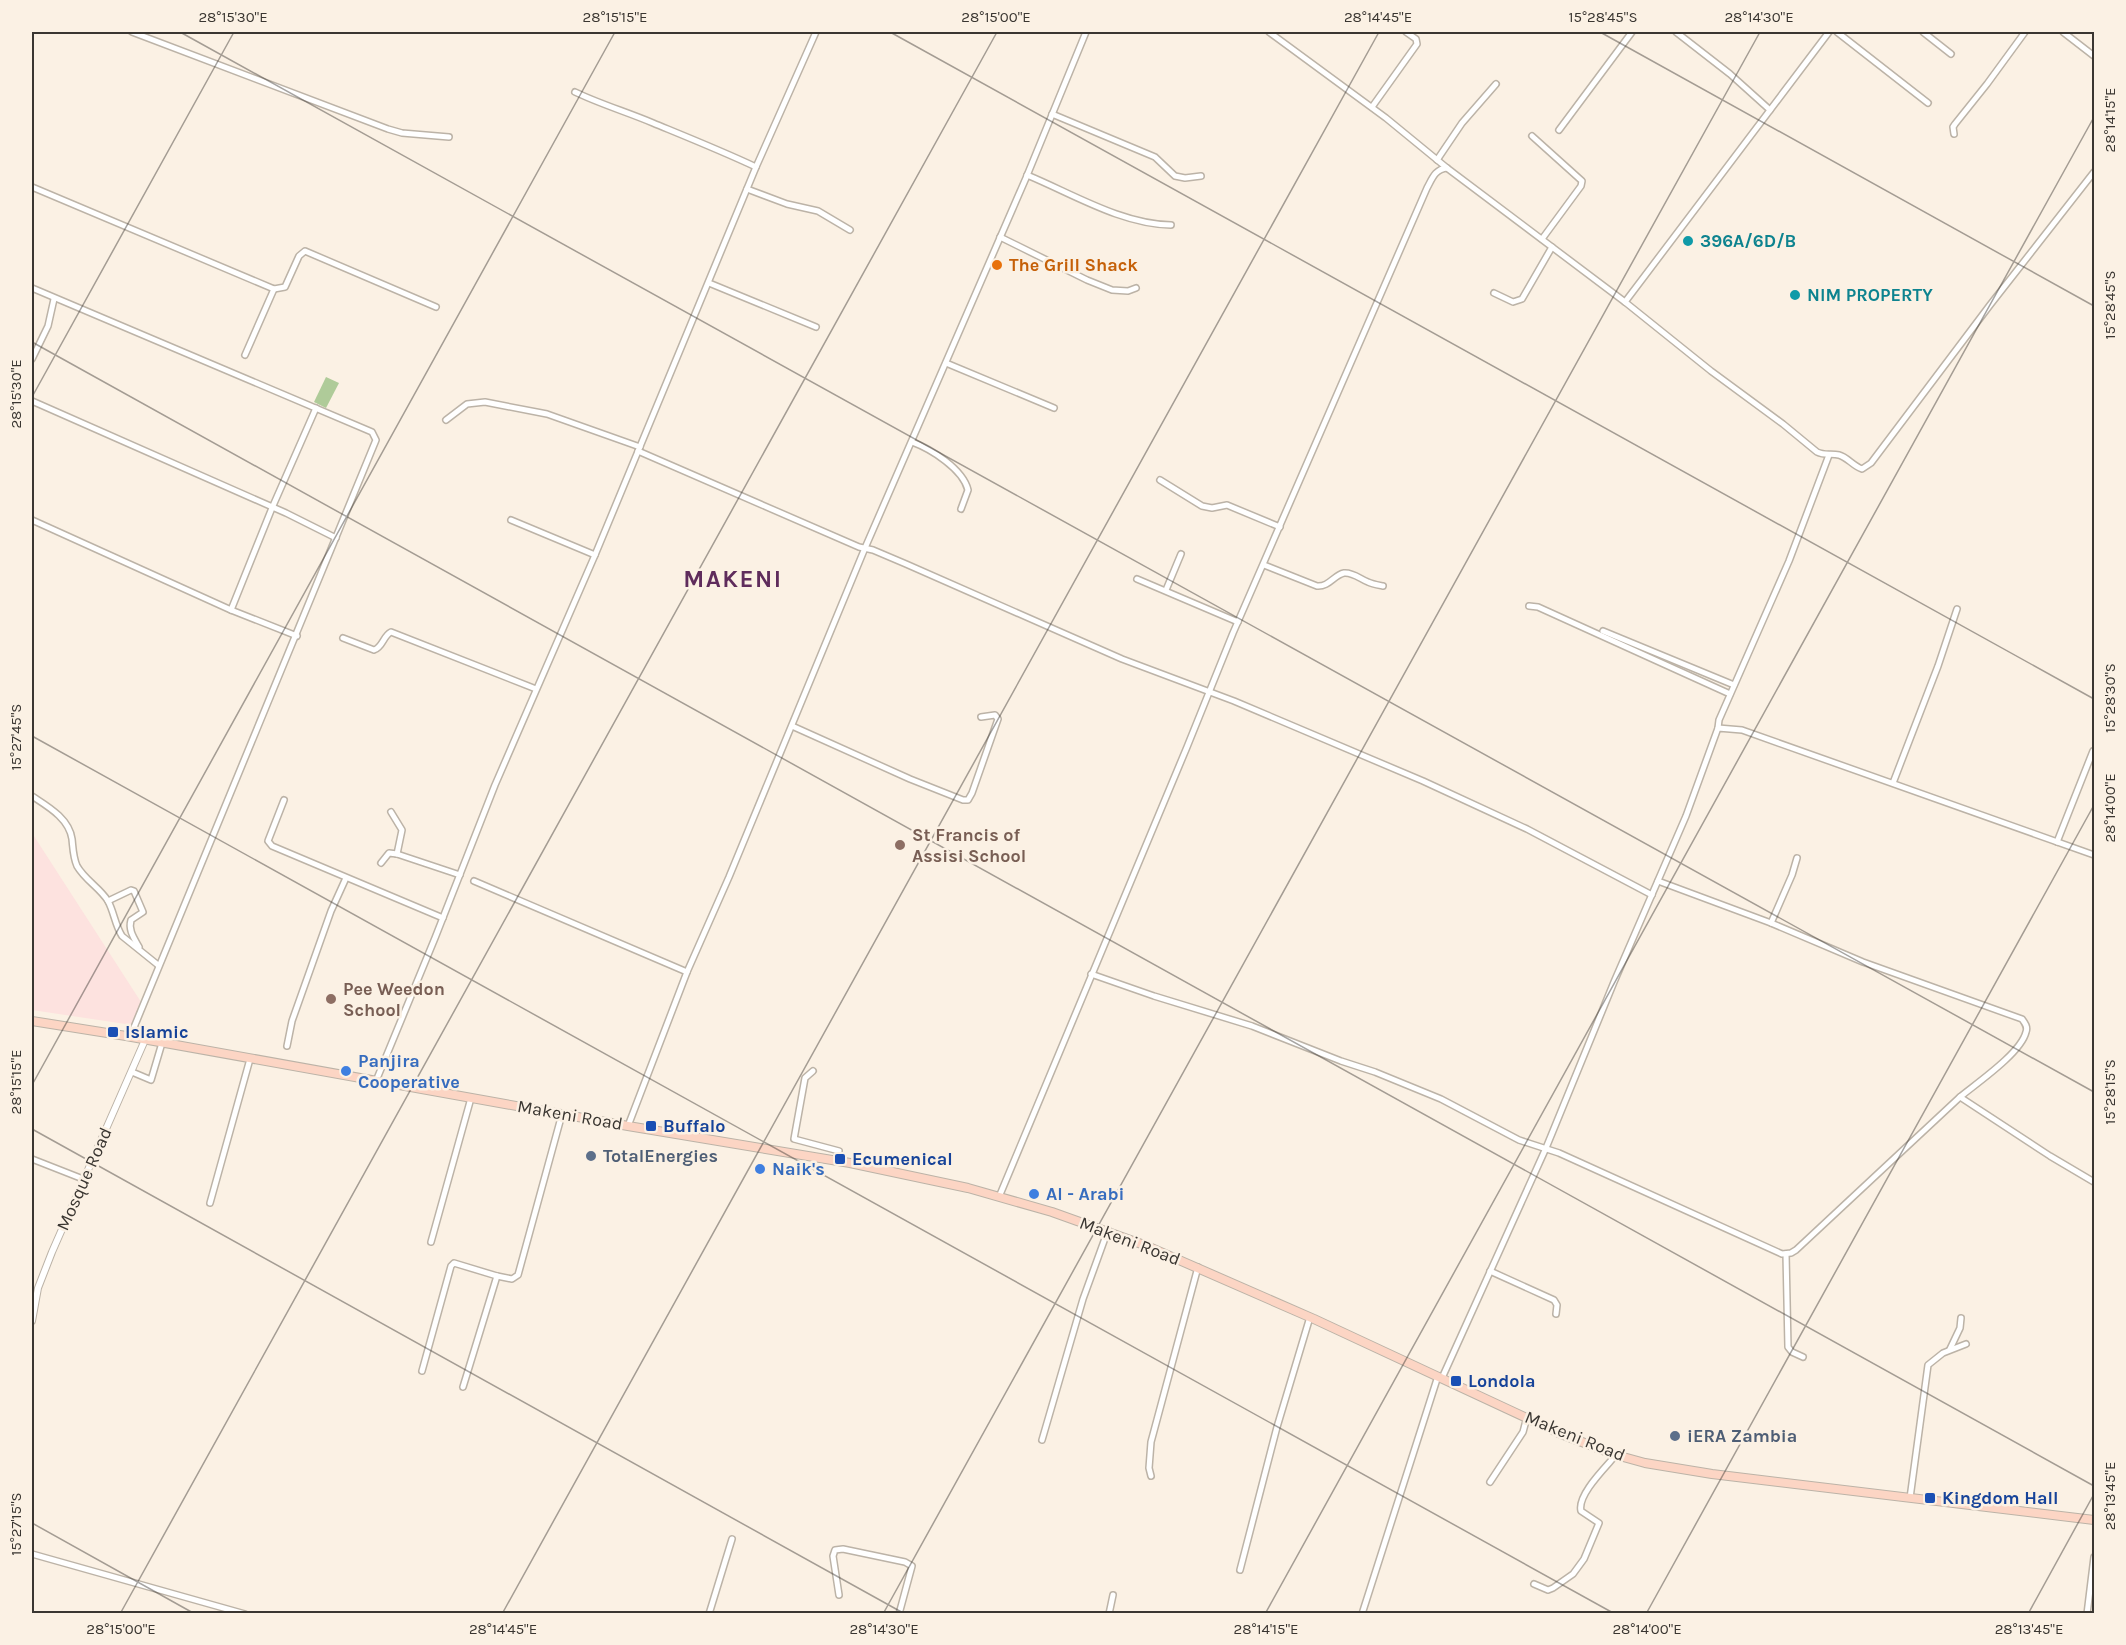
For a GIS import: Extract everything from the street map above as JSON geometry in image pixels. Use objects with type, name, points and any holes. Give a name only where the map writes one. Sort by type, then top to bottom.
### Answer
[{"type":"main road","name":"Makeni Road","points":[[32,1022],[930,1179],[1108,1230],[1198,1267],[1590,1446],[1616,1455],[1678,1469],[2094,1521]]},
{"type":"street","points":[[132,32],[388,129],[402,133],[449,137]]},
{"type":"street","points":[[376,1081],[495,785],[595,555],[756,166],[816,32]]},
{"type":"street","points":[[628,1126],[687,972],[865,548],[1027,175],[1086,32]]},
{"type":"street","points":[[1269,32],[1372,107],[1447,168],[1625,302],[1817,452],[1839,455],[1862,469],[1871,463],[2094,172]]},
{"type":"street","points":[[1372,107],[1417,44],[1416,39],[1406,32]]},
{"type":"street","points":[[1559,130],[1632,32]]},
{"type":"street","points":[[1676,32],[1730,74],[1770,110]]},
{"type":"street","points":[[1625,302],[1828,32]]},
{"type":"street","points":[[1837,32],[1928,103]]},
{"type":"street","points":[[1923,32],[1951,54]]},
{"type":"street","points":[[1954,134],[1955,124],[2025,32]]},
{"type":"street","points":[[2062,32],[2094,56]]},
{"type":"street","points":[[1437,160],[1462,123],[1496,84]]},
{"type":"street","points":[[575,92],[756,166]]},
{"type":"street","points":[[1052,114],[1155,157],[1174,176],[1185,178],[1201,176]]},
{"type":"street","points":[[1532,136],[1582,181],[1581,186],[1542,239]]},
{"type":"street","points":[[999,1197],[1238,622],[1427,188],[1440,169],[1447,168]]},
{"type":"street","points":[[1027,175],[1106,209],[1149,224],[1171,225]]},
{"type":"street","points":[[32,188],[274,289],[284,288],[299,256],[305,251],[436,307]]},
{"type":"street","points":[[747,189],[787,204],[818,211],[850,230]]},
{"type":"street","points":[[1000,237],[1103,286],[1120,292],[1136,288]]},
{"type":"street","points":[[1494,294],[1513,302],[1522,299],[1552,247]]},
{"type":"street","points":[[709,283],[816,327]]},
{"type":"street","points":[[32,288],[372,432],[376,440],[297,636],[158,965],[130,1038]]},
{"type":"street","points":[[245,355],[274,289]]},
{"type":"street","points":[[32,359],[48,326],[54,298]]},
{"type":"street","points":[[946,363],[1054,408]]},
{"type":"street","points":[[32,401],[336,538]]},
{"type":"street","points":[[446,420],[467,404],[484,402],[547,414],[639,449],[1083,643],[1209,692],[1423,781],[1527,829],[1652,895]]},
{"type":"street","points":[[231,610],[316,408]]},
{"type":"street","points":[[912,441],[937,454],[962,477],[968,490],[961,509]]},
{"type":"street","points":[[1362,1614],[1440,1377],[1546,1148],[1686,816],[1719,720],[1796,544],[1829,455]]},
{"type":"street","points":[[1160,480],[1202,506],[1212,508],[1227,505],[1280,527]]},
{"type":"street","points":[[32,520],[231,610],[297,636]]},
{"type":"street","points":[[511,520],[595,555]]},
{"type":"street","points":[[1166,590],[1181,554]]},
{"type":"street","points":[[1264,565],[1317,586],[1322,586],[1347,573],[1358,576],[1369,583],[1383,586]]},
{"type":"street","points":[[1137,579],[1238,622]]},
{"type":"street","points":[[1529,606],[1538,607],[1730,694]]},
{"type":"street","points":[[1893,783],[1938,666],[1957,609]]},
{"type":"street","points":[[1604,630],[1734,685]]},
{"type":"street","points":[[343,638],[374,650],[379,648],[387,634],[391,632],[536,689]]},
{"type":"street","points":[[792,726],[909,779],[968,800],[998,719],[995,715],[981,717]]},
{"type":"street","points":[[1718,728],[1742,730],[2094,855]]},
{"type":"street","points":[[2057,842],[2093,751]]},
{"type":"street","points":[[32,796],[64,821],[71,833],[77,866],[108,901],[122,936],[158,965]]},
{"type":"street","points":[[284,800],[269,843],[443,918]]},
{"type":"street","points":[[391,812],[402,828],[397,854]]},
{"type":"street","points":[[381,863],[389,853],[397,854],[460,875]]},
{"type":"street","points":[[1771,923],[1797,858]]},
{"type":"street","points":[[287,1046],[292,1021],[331,911],[346,878]]},
{"type":"street","points":[[474,881],[687,972]]},
{"type":"street","points":[[1091,974],[1252,1026],[1375,1072],[1441,1099],[1519,1140],[1546,1148],[1786,1254],[1797,1250],[1960,1097],[1982,1082],[2018,1046],[2026,1033],[2027,1027],[2022,1019],[1863,962],[1771,923],[1658,881]]},
{"type":"street","points":[[108,901],[131,890],[134,891],[143,912],[131,920],[130,930],[141,951]]},
{"type":"street","name":"Mosque Road","points":[[32,1322],[38,1288],[83,1179],[145,1040]]},
{"type":"street","points":[[132,1072],[151,1080],[162,1043]]},
{"type":"street","points":[[210,1203],[250,1059]]},
{"type":"street","points":[[813,1071],[806,1078],[794,1140],[839,1151],[836,1161]]},
{"type":"street","points":[[1960,1097],[2094,1182]]},
{"type":"street","points":[[431,1242],[471,1098]]},
{"type":"street","points":[[422,1371],[451,1266],[454,1263],[512,1280],[518,1275],[562,1113]]},
{"type":"street","points":[[32,1159],[83,1179]]},
{"type":"street","points":[[1042,1440],[1083,1299],[1108,1230]]},
{"type":"street","points":[[1786,1254],[1788,1347],[1792,1352],[1803,1357]]},
{"type":"street","points":[[1151,1476],[1149,1468],[1151,1442],[1198,1267]]},
{"type":"street","points":[[1490,1270],[1554,1300],[1557,1305],[1556,1314]]},
{"type":"street","points":[[463,1387],[497,1276]]},
{"type":"street","points":[[1240,1570],[1280,1417],[1310,1317]]},
{"type":"street","points":[[1950,1349],[1961,1318]]},
{"type":"street","points":[[1910,1498],[1927,1368],[1930,1361],[1950,1349],[1966,1344]]},
{"type":"street","points":[[1490,1482],[1523,1432],[1527,1417]]},
{"type":"street","points":[[1534,1584],[1544,1589],[1553,1588],[1567,1579],[1580,1566],[1599,1523],[1581,1511],[1581,1501],[1586,1491],[1616,1455]]},
{"type":"street","points":[[709,1614],[732,1539]]},
{"type":"street","points":[[839,1596],[833,1556],[835,1550],[843,1549],[905,1562],[912,1566],[899,1614]]},
{"type":"street","points":[[32,1554],[245,1614]]},
{"type":"street","points":[[2087,1614],[2094,1557]]},
{"type":"street","points":[[1109,1614],[1113,1595]]},
{"type":"shaded area","points":[[32,833],[141,1002],[132,1025],[32,1010]]},
{"type":"green space","points":[[326,377],[339,383],[326,408],[314,402]]},
{"type":"place","name":"396A/6D/B","points":[[1688,241]]},
{"type":"place","name":"The Grill Shack","points":[[997,265]]},
{"type":"place","name":"NIM PROPERTY","points":[[1795,295]]},
{"type":"place","name":"St Francis of Assisi School","points":[[900,845]]},
{"type":"place","name":"Pee Weedon School","points":[[331,999]]},
{"type":"place","name":"Islamic","points":[[113,1032]]},
{"type":"place","name":"Panjira Cooperative","points":[[346,1071]]},
{"type":"place","name":"Buffalo","points":[[651,1126]]},
{"type":"place","name":"TotalEnergies","points":[[591,1156]]},
{"type":"place","name":"Ecumenical","points":[[840,1159]]},
{"type":"place","name":"Naik's","points":[[760,1169]]},
{"type":"place","name":"Al - Arabi","points":[[1034,1194]]},
{"type":"place","name":"Londola","points":[[1456,1381]]},
{"type":"place","name":"iERA Zambia","points":[[1675,1436]]},
{"type":"place","name":"Kingdom Hall","points":[[1930,1498]]},
{"type":"district","name":"MAKENI","points":[[733,579]]}]
